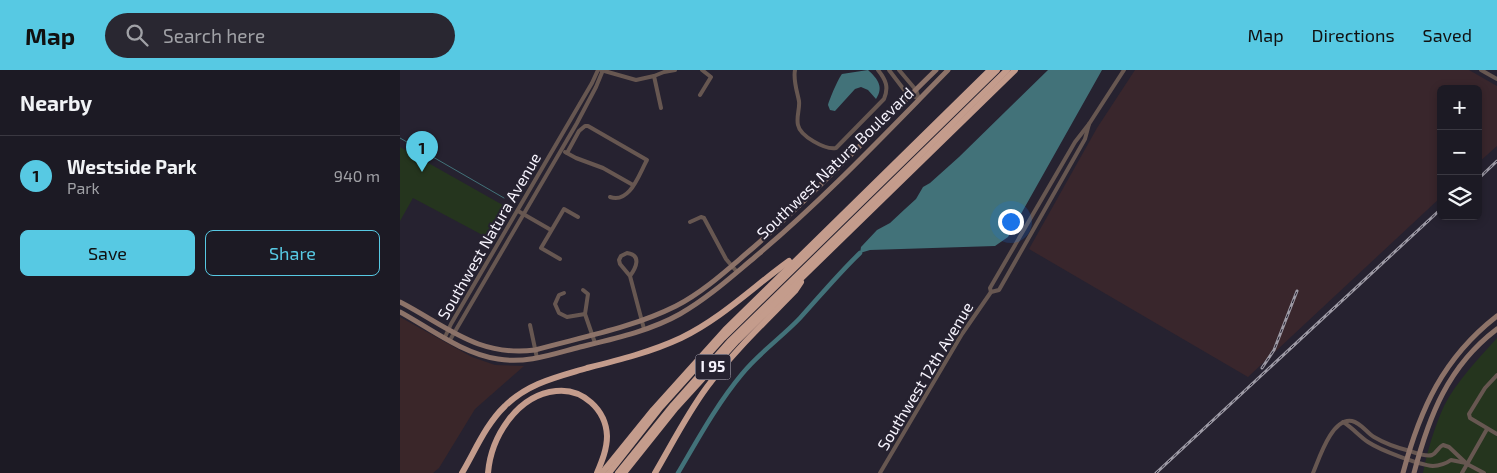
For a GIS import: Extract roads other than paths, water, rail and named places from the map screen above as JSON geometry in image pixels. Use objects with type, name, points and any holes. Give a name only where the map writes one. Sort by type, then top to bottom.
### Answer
[{"type":"highway","name":"I 95","points":[[602,473],[698,358],[990,70]]},
{"type":"highway","points":[[609,473],[656,413],[723,338],[997,70]]},
{"type":"highway","points":[[618,473],[673,405],[730,342],[1009,73],[1016,70]]},
{"type":"highway","name":"I 95","points":[[624,473],[671,414],[707,374],[810,269],[1009,73]]},
{"type":"highway","points":[[462,473],[493,420],[505,406],[524,391],[546,380],[648,351],[690,333],[722,314],[769,275],[807,249]]},
{"type":"highway","points":[[655,473],[685,420],[709,385],[738,350],[796,291],[810,269]]},
{"type":"highway","points":[[488,473],[495,443],[513,415],[536,397],[561,391],[574,392],[585,397],[602,416],[606,429],[606,442],[603,458],[596,473]]},
{"type":"street","points":[[601,70],[636,80],[676,70]]},
{"type":"street","name":"Southwest Natura Avenue","points":[[448,339],[449,329],[462,306],[601,70]]},
{"type":"street","name":"Southwest Natura Avenue","points":[[448,339],[455,333],[561,150],[596,87],[601,70]]},
{"type":"street","points":[[700,95],[712,77],[702,70]]},
{"type":"street","points":[[796,70],[794,76],[800,104],[798,118],[800,130],[825,148],[836,148],[884,99],[887,93],[887,86],[885,79],[878,70]]},
{"type":"street","points":[[889,70],[905,91],[918,99]]},
{"type":"street","points":[[899,70],[916,90],[918,99]]},
{"type":"street","name":"Southwest Natura Boulevard","points":[[400,302],[472,343],[490,349],[520,352],[535,350],[642,320],[699,292],[732,266],[835,172],[910,94],[936,70]]},
{"type":"street","name":"Southwest Natura Boulevard","points":[[400,312],[475,353],[497,359],[523,360],[537,358],[644,329],[679,315],[703,300],[819,201],[948,70]]},
{"type":"street","name":"Southwest 12th Avenue","points":[[1115,83],[1120,70]]},
{"type":"street","name":"Southwest 12th Avenue","points":[[880,473],[962,334],[991,292],[990,288],[1075,142],[1124,70]]},
{"type":"street","points":[[1481,70],[1497,79]]},
{"type":"street","points":[[654,76],[661,108]]},
{"type":"street","name":"Southwest 12th Avenue","points":[[991,292],[998,290],[1008,273],[1085,139],[1089,124]]},
{"type":"street","name":"Southwest Natura Avenue","points":[[567,153],[582,127],[588,126],[646,160],[626,195],[618,199],[610,197]]},
{"type":"street","name":"Southwest Natura Avenue","points":[[555,147],[603,168],[632,185]]},
{"type":"street","points":[[560,259],[541,248],[564,209],[578,217]]},
{"type":"street","points":[[518,210],[550,230]]},
{"type":"street","points":[[690,222],[701,217],[704,218],[726,259],[737,272]]},
{"type":"street","points":[[630,276],[636,265],[636,257],[628,253],[624,254],[619,260],[630,276],[644,329]]},
{"type":"street","points":[[583,290],[588,294],[589,298],[585,314],[595,343]]},
{"type":"street","points":[[564,293],[557,298],[556,304],[559,313],[567,317],[585,314]]},
{"type":"street","points":[[462,306],[468,310]]},
{"type":"street","points":[[1403,473],[1420,416],[1438,382],[1465,346],[1497,316]]},
{"type":"street","points":[[530,325],[537,358]]},
{"type":"street","points":[[1414,473],[1430,420],[1446,387],[1472,352],[1497,329]]},
{"type":"street","points":[[1497,375],[1469,414],[1470,418],[1497,434]]},
{"type":"street","points":[[1313,473],[1326,442],[1339,424],[1351,421],[1359,424],[1373,437],[1419,454],[1430,456],[1443,445],[1449,447],[1467,464]]},
{"type":"street","points":[[1344,422],[1368,442],[1386,451],[1434,466],[1451,460],[1467,464],[1484,473]]},
{"type":"street","points":[[1462,473],[1487,429]]},
{"type":"street","points":[[1451,460],[1454,452]]},
{"type":"waterway","points":[[400,138],[504,198]]},
{"type":"waterway","points":[[678,473],[716,410],[742,374],[800,318],[860,253]]},
{"type":"railway","points":[[1482,175],[1497,161]]},
{"type":"railway","points":[[1156,473],[1437,213]]},
{"type":"railway","points":[[1262,368],[1274,350],[1297,291]]},
{"type":"place","name":"Westside Park","points":[[422,172]]}]
